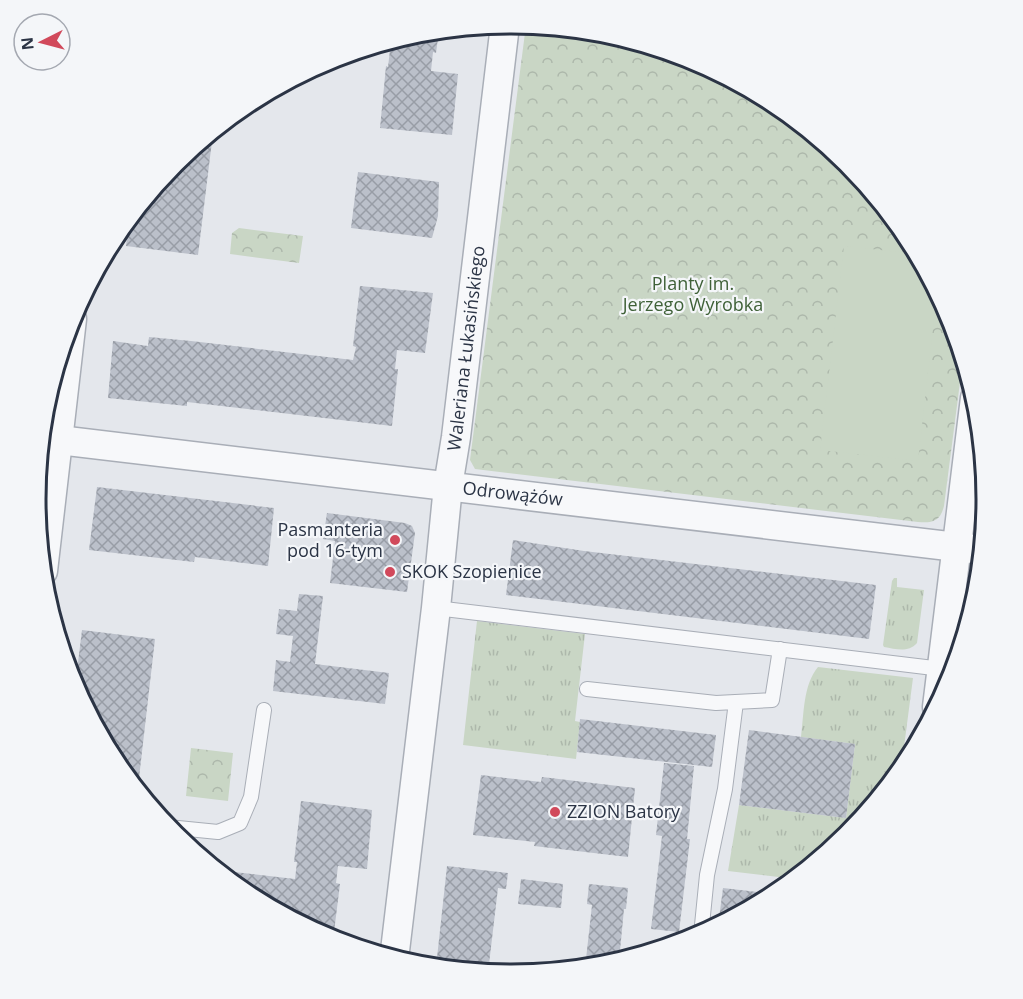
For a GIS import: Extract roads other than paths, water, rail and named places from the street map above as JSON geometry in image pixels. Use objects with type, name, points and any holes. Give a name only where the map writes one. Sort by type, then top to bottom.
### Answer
[{"type":"street","name":"Waleriana Łukasińskiego","points":[[395,950],[436,608],[448,486],[458,425],[504,34]]},
{"type":"street","points":[[46,509],[50,439],[57,399]]},
{"type":"street","name":"Odrowążów","points":[[50,439],[970,548]]},
{"type":"street","points":[[941,677],[970,548],[975,463]]},
{"type":"lane","points":[[436,608],[942,669]]},
{"type":"lane","points":[[587,689],[716,703],[772,700],[780,649]]},
{"type":"lane","points":[[702,923],[707,875],[725,789],[736,702]]},
{"type":"lane","points":[[184,829],[218,832],[240,823],[251,797],[264,710]]},
{"type":"place","name":"Pasmanteria pod 16-tym","points":[[395,540]]},
{"type":"place","name":"SKOK Szopienice","points":[[390,572]]},
{"type":"place","name":"ZZION Batory","points":[[555,812]]},
{"type":"park label","name":"Planty im. Jerzego Wyrobka","points":[[693,294]]}]
